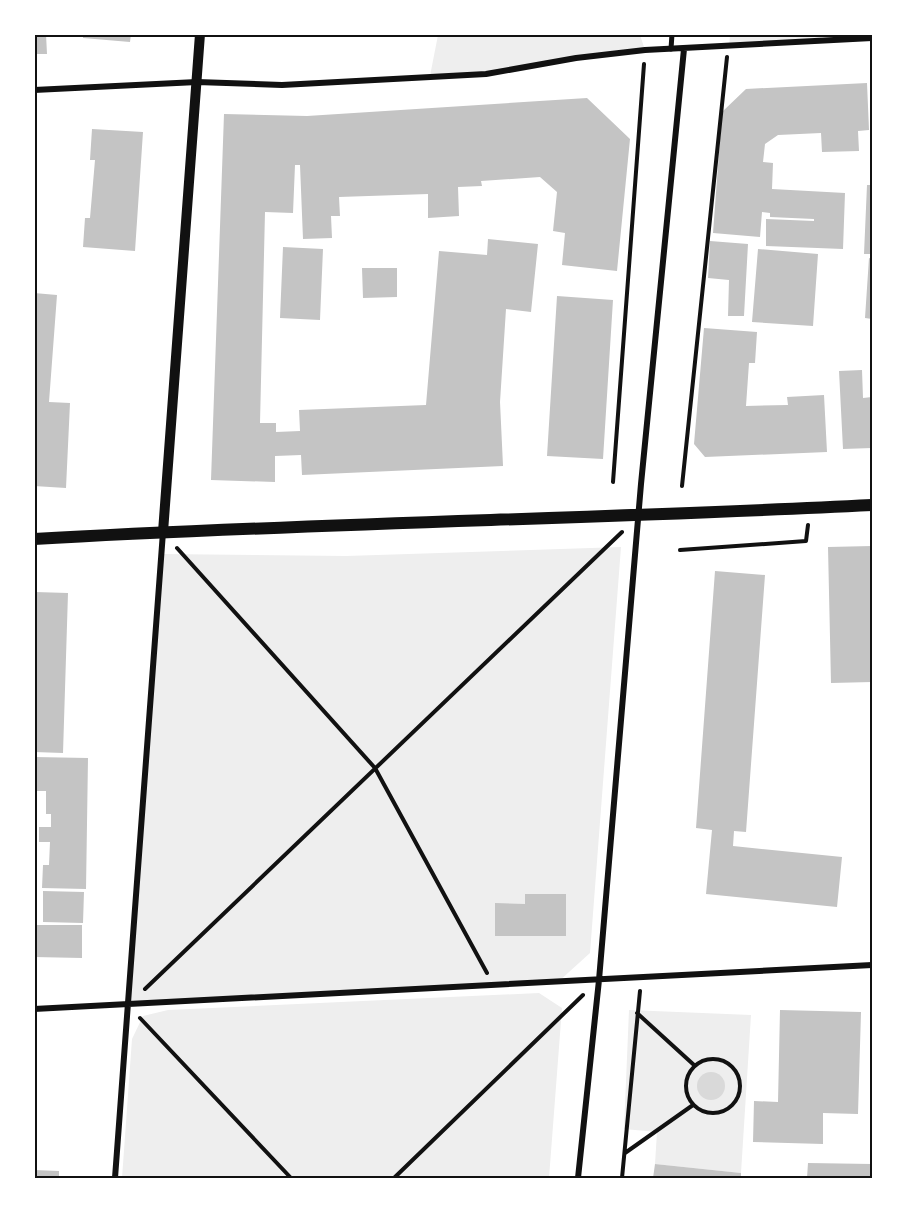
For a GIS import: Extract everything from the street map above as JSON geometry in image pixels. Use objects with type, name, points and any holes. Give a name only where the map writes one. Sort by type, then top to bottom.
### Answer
[{"type":"main road","points":[[34,539],[163,532],[638,517],[873,506]]},
{"type":"street","points":[[115,1179],[200,34]]},
{"type":"street","points":[[671,49],[672,34]]},
{"type":"street","points":[[34,90],[197,82],[282,85],[486,74],[576,58],[645,50],[873,39]]},
{"type":"street","points":[[578,1179],[599,980],[638,517],[684,49]]},
{"type":"street","points":[[34,1009],[873,965]]},
{"type":"path","points":[[682,486],[729,46]]},
{"type":"path","points":[[613,482],[645,50]]},
{"type":"path","points":[[291,1179],[128,1005],[638,517]]},
{"type":"path","points":[[163,532],[375,768],[494,986]]},
{"type":"path","points":[[680,550],[806,541]]},
{"type":"path","points":[[622,1179],[641,978]]},
{"type":"path","points":[[394,1179],[599,980]]},
{"type":"path","points":[[638,1013],[694,1065]]},
{"type":"path","points":[[710,1058],[728,1062],[739,1076],[740,1085],[735,1102],[719,1113],[701,1111],[693,1105],[688,1098],[686,1081],[694,1065],[710,1058]]},
{"type":"path","points":[[625,1153],[693,1105]]},
{"type":"shaded area","points":[[438,35],[640,35],[645,50],[486,74],[430,76]]},
{"type":"shaded area","points":[[730,35],[821,35],[822,41],[729,46]]},
{"type":"shaded area","points":[[621,547],[590,953],[558,982],[128,1005],[161,554],[346,556]]},
{"type":"shaded area","points":[[539,993],[562,1008],[549,1178],[122,1178],[132,1039],[143,1016],[168,1010]]},
{"type":"shaded area","points":[[629,1010],[751,1015],[741,1173],[655,1164],[657,1132],[624,1129]]},
{"type":"shaded area","points":[[711,1072],[721,1076],[725,1086],[721,1096],[711,1100],[701,1096],[697,1086],[701,1076]]},
{"type":"building","points":[[34,34],[46,34],[47,54],[34,54]]},
{"type":"building","points":[[83,34],[131,34],[130,42],[83,38]]},
{"type":"building","points":[[867,83],[869,130],[858,131],[859,151],[822,152],[821,133],[778,135],[765,144],[763,162],[773,163],[772,189],[845,193],[843,249],[766,246],[766,219],[814,221],[814,219],[770,217],[770,213],[762,212],[760,237],[713,233],[722,112],[746,89]]},
{"type":"building","points":[[587,98],[630,139],[617,271],[562,265],[565,233],[553,231],[557,192],[540,177],[481,181],[482,186],[458,187],[459,216],[428,218],[428,194],[339,197],[340,216],[331,216],[332,238],[303,239],[300,165],[295,165],[293,213],[265,212],[260,423],[276,423],[276,432],[300,431],[299,410],[426,405],[439,251],[487,255],[488,239],[538,244],[531,312],[506,309],[500,402],[503,466],[302,475],[301,455],[275,456],[275,482],[211,480],[224,114],[307,116]]},
{"type":"building","points":[[92,129],[143,132],[135,251],[83,247],[85,218],[90,218],[95,160],[90,160]]},
{"type":"building","points":[[867,185],[872,185],[872,254],[864,254]]},
{"type":"building","points":[[710,241],[748,244],[744,316],[728,316],[729,280],[708,278]]},
{"type":"building","points":[[283,247],[323,249],[320,320],[280,318]]},
{"type":"building","points":[[758,249],[818,254],[813,326],[752,322]]},
{"type":"building","points":[[869,258],[872,259],[872,319],[865,318]]},
{"type":"building","points":[[362,268],[397,268],[397,297],[363,298]]},
{"type":"building","points":[[34,293],[57,295],[49,402],[70,403],[66,488],[34,486]]},
{"type":"building","points":[[557,296],[613,300],[603,459],[547,456]]},
{"type":"building","points":[[704,328],[757,332],[755,363],[749,363],[746,406],[788,405],[787,397],[824,395],[827,452],[705,457],[694,444]]},
{"type":"building","points":[[862,370],[863,398],[872,397],[872,448],[843,449],[839,371]]},
{"type":"building","points":[[872,546],[872,682],[831,683],[828,547]]},
{"type":"building","points":[[715,571],[765,575],[746,832],[734,831],[733,846],[842,857],[837,907],[706,894],[712,830],[696,828]]},
{"type":"building","points":[[35,592],[68,593],[63,753],[34,752]]},
{"type":"building","points":[[34,757],[88,758],[86,889],[42,888],[43,865],[49,865],[50,842],[39,842],[39,827],[51,827],[51,814],[46,814],[46,791],[34,791]]},
{"type":"building","points":[[43,891],[84,892],[83,923],[43,922]]},
{"type":"building","points":[[525,894],[566,894],[566,936],[495,936],[495,903],[525,904]]},
{"type":"building","points":[[34,925],[82,925],[82,958],[34,957]]},
{"type":"building","points":[[780,1010],[861,1012],[858,1114],[823,1113],[823,1144],[753,1142],[754,1101],[778,1102]]},
{"type":"building","points":[[808,1163],[872,1164],[872,1178],[807,1178]]},
{"type":"building","points":[[655,1164],[741,1173],[741,1178],[653,1178]]},
{"type":"building","points":[[34,1170],[59,1171],[59,1178],[34,1178]]}]
